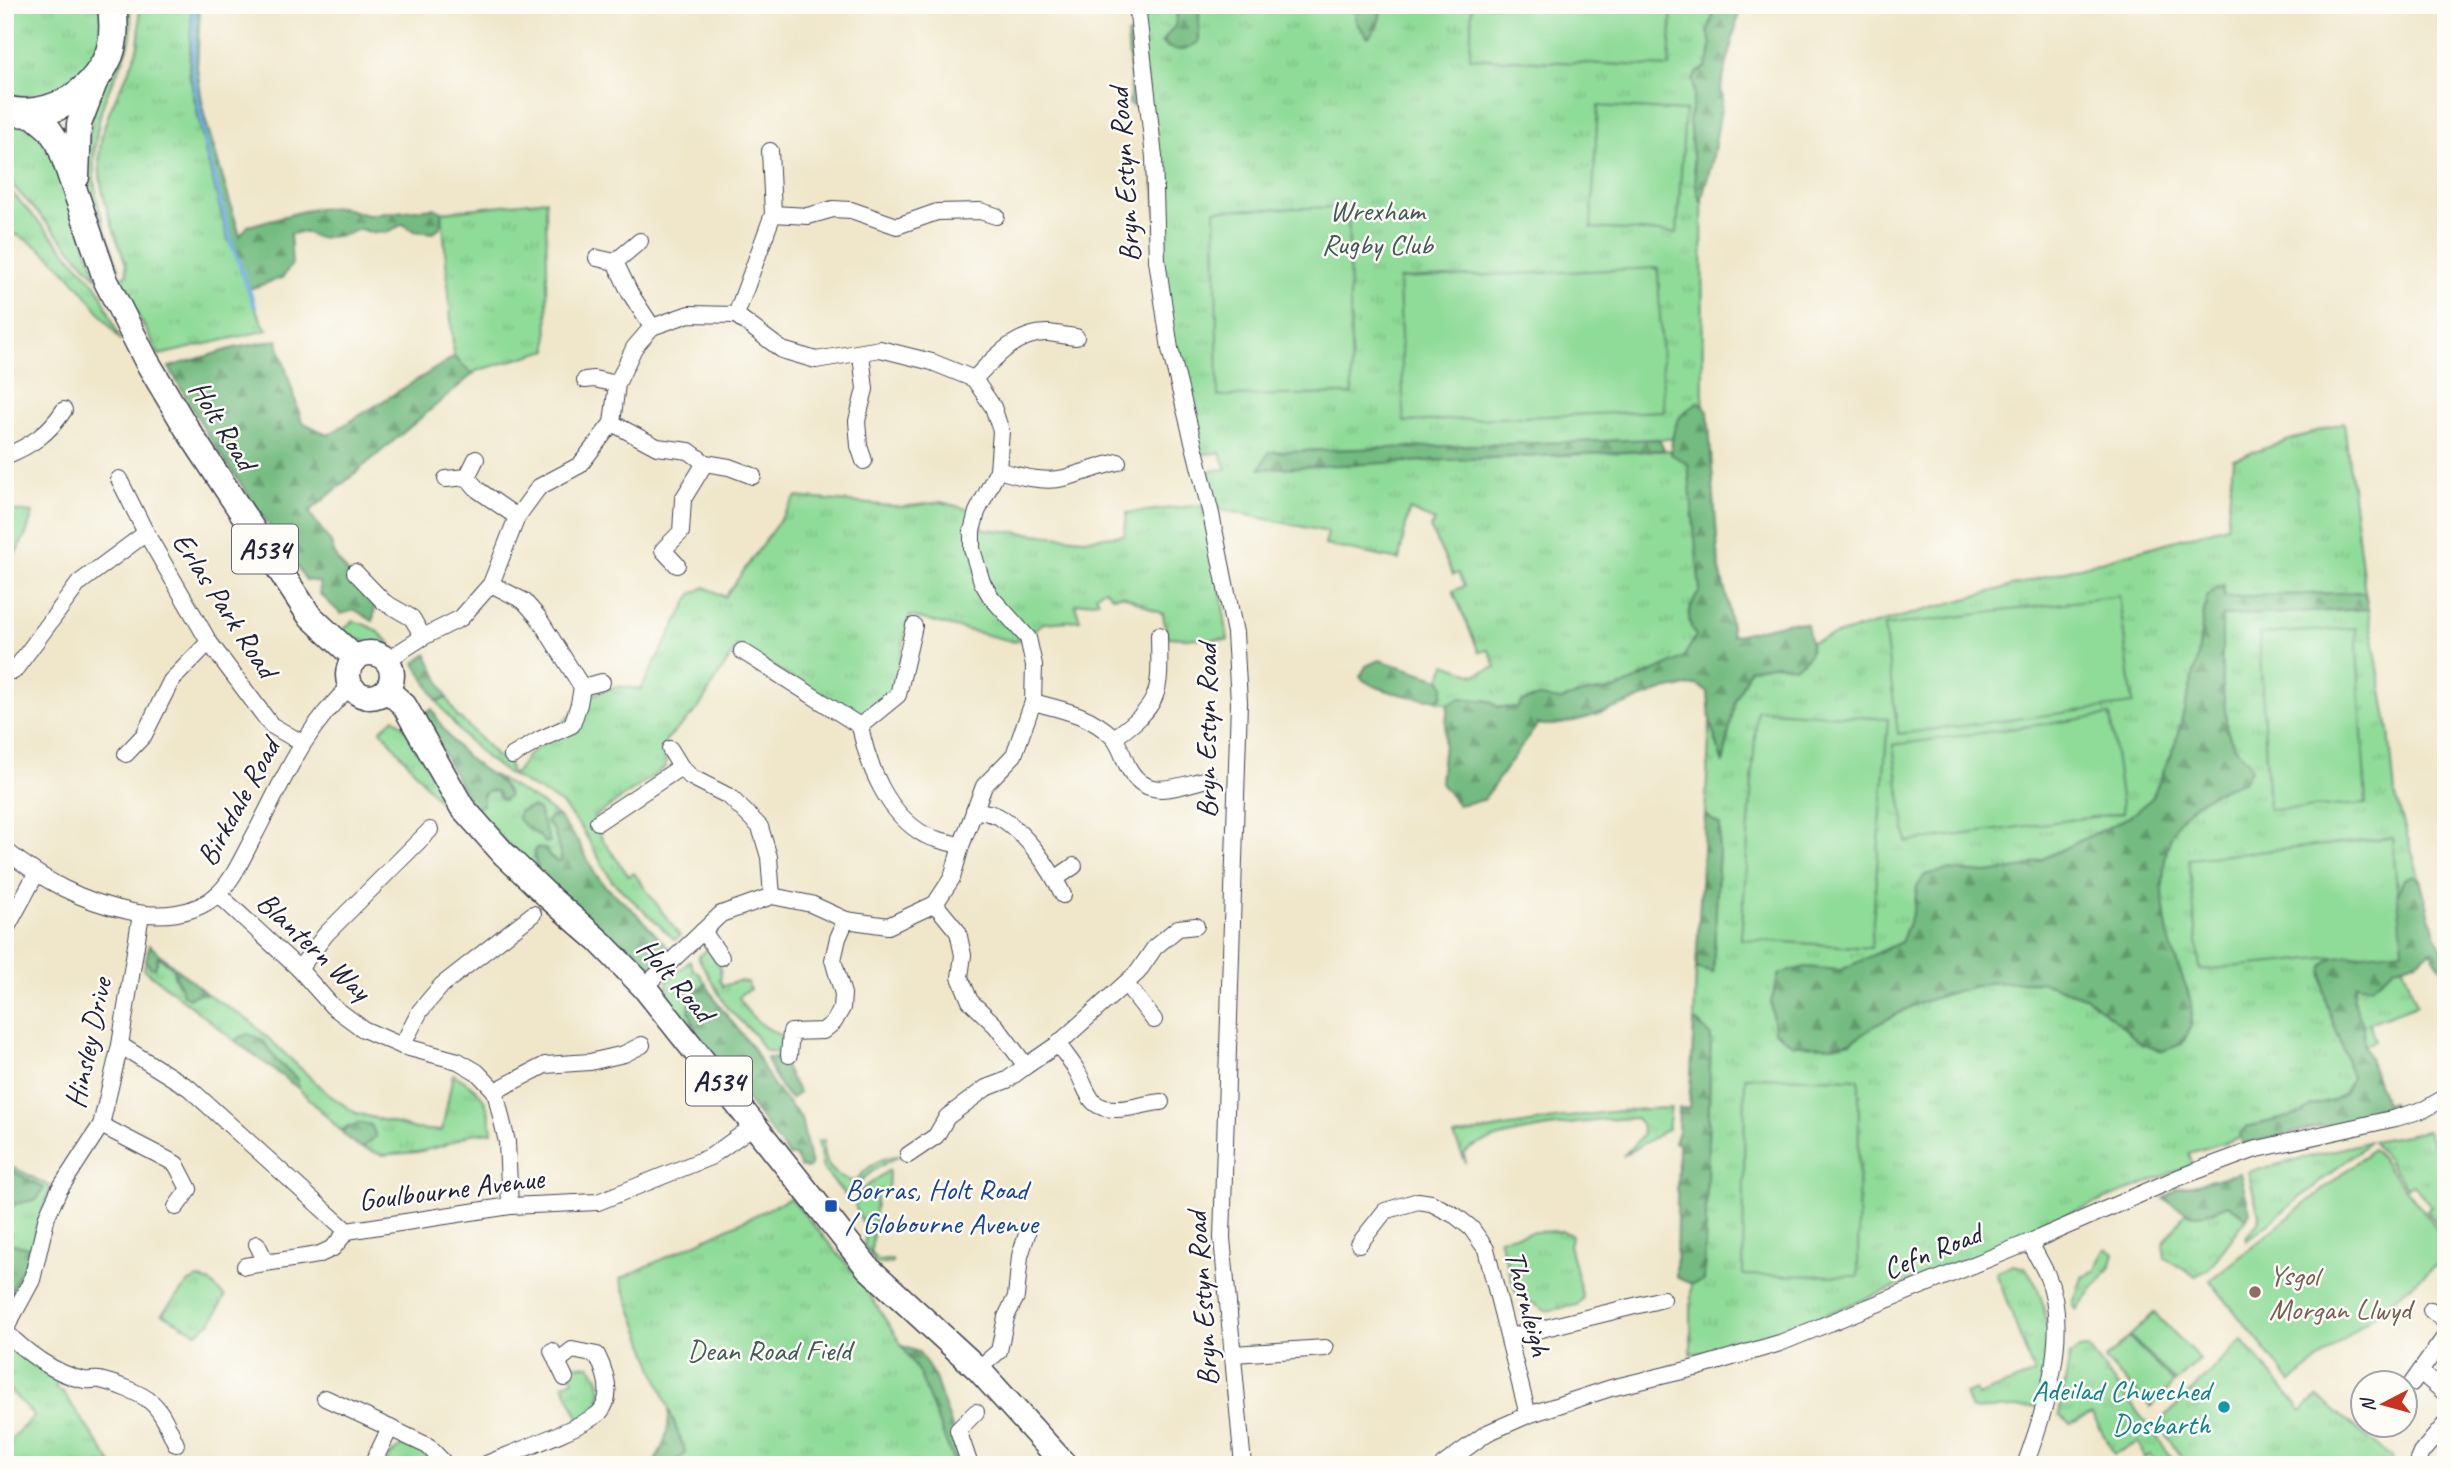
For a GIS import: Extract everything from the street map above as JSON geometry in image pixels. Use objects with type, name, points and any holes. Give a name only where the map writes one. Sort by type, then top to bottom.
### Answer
[{"type":"highway","points":[[17,111],[49,109],[68,102],[85,90],[98,75],[110,53],[114,29],[112,5]]},
{"type":"main road","name":"Holt Road","points":[[79,202],[76,163],[79,124],[98,75]]},
{"type":"main road","name":"Holt Road","points":[[17,111],[49,129],[59,144],[92,244],[119,310],[187,429],[309,615],[355,658]]},
{"type":"main road","points":[[368,653],[387,660],[392,672],[387,690],[368,698],[355,693],[350,687],[347,675],[355,658],[368,653]]},
{"type":"main road","name":"Holt Road","points":[[387,690],[404,705],[462,807],[504,854],[599,941],[644,987],[868,1268],[978,1369],[1065,1465]]},
{"type":"street","name":"Bryn Estyn Road","points":[[1137,5],[1154,157],[1157,260],[1170,349],[1211,513],[1235,633],[1239,702],[1223,1238],[1243,1465]]},
{"type":"street","points":[[736,315],[773,214],[770,150]]},
{"type":"street","points":[[773,214],[808,216],[833,209],[851,210],[897,226],[937,212],[980,211],[996,215]]},
{"type":"street","points":[[615,262],[640,241]]},
{"type":"street","points":[[597,258],[615,262]]},
{"type":"street","points":[[615,262],[630,293],[652,327]]},
{"type":"street","points":[[387,660],[423,637],[461,618],[491,584],[517,517],[539,487],[580,466],[612,423],[617,384],[634,348],[652,327],[690,314],[736,315],[782,350],[816,360],[880,349],[932,362],[974,379],[993,407],[1001,431],[998,470],[977,512],[972,531],[972,549],[982,582],[991,597],[1028,638],[1034,665],[1033,702],[1014,755],[984,786],[952,878],[935,904],[887,926],[846,920],[811,904],[772,896],[721,914],[644,987]]},
{"type":"street","points":[[974,379],[999,353],[1022,340],[1045,333],[1076,337]]},
{"type":"street","points":[[860,354],[865,389],[857,421],[859,446],[864,461]]},
{"type":"street","points":[[585,380],[594,379],[617,384]]},
{"type":"street","points":[[5,456],[30,445],[45,434],[64,410]]},
{"type":"street","points":[[612,423],[657,447],[689,451],[705,463],[729,467],[753,477]]},
{"type":"street","points":[[467,477],[476,459]]},
{"type":"street","points":[[998,470],[1024,478],[1062,479],[1094,467],[1118,462]]},
{"type":"street","points":[[677,565],[657,554],[681,532],[683,499],[705,463]]},
{"type":"street","points":[[467,477],[478,490],[517,517]]},
{"type":"street","points":[[446,479],[467,477]]},
{"type":"street","name":"Erlas Park Road","points":[[119,479],[146,533],[209,642],[271,725],[302,743]]},
{"type":"street","points":[[14,671],[79,583],[146,533]]},
{"type":"street","points":[[355,572],[384,602],[412,618],[423,637]]},
{"type":"street","points":[[491,584],[524,601],[538,617],[582,687],[572,725],[512,756]]},
{"type":"street","points":[[860,726],[898,695],[914,626]]},
{"type":"street","points":[[1114,738],[1151,706],[1158,693],[1167,660],[1159,635]]},
{"type":"street","points":[[126,754],[144,735],[171,681],[209,642]]},
{"type":"street","points":[[741,651],[860,726],[865,754],[885,793],[902,818],[926,835],[961,846]]},
{"type":"street","points":[[582,687],[602,682]]},
{"type":"street","name":"Birkdale Road","points":[[5,850],[36,874],[73,895],[107,907],[141,914],[166,915],[193,910],[218,894],[234,873],[302,743],[327,708],[350,687]]},
{"type":"street","points":[[1033,702],[1082,714],[1114,738],[1132,775],[1144,787],[1159,790],[1186,778],[1208,779]]},
{"type":"street","points":[[670,749],[691,777],[730,797],[760,827],[769,858],[772,896]]},
{"type":"street","points":[[598,822],[681,767]]},
{"type":"street","points":[[974,810],[1000,817],[1028,842],[1055,879],[1063,895]]},
{"type":"street","points":[[299,970],[326,934],[413,836],[430,830]]},
{"type":"street","points":[[1055,879],[1074,866]]},
{"type":"street","points":[[5,931],[36,874]]},
{"type":"street","name":"Blantern Way","points":[[218,894],[299,970],[332,1006],[363,1030],[402,1046],[457,1061],[477,1072],[495,1091]]},
{"type":"street","points":[[935,904],[958,932],[963,956],[960,977],[970,1001],[996,1026],[1026,1066]]},
{"type":"street","name":"Hinsley Drive","points":[[5,1330],[32,1280],[47,1216],[101,1125],[120,1045],[141,914]]},
{"type":"street","points":[[402,1046],[420,1011],[442,985],[533,914]]},
{"type":"street","points":[[789,1055],[784,1030],[822,1031],[834,1022],[842,1008],[843,994],[833,960],[846,920]]},
{"type":"street","points":[[910,1131],[913,1150],[936,1136],[947,1117],[978,1093],[1007,1080],[1058,1044],[1138,972],[1155,947],[1177,924],[1196,926]]},
{"type":"street","points":[[703,931],[721,957]]},
{"type":"street","points":[[1126,984],[1154,1020]]},
{"type":"street","points":[[1058,1044],[1077,1071],[1088,1098],[1103,1109],[1121,1109],[1161,1101]]},
{"type":"street","name":"Goulbourne Avenue","points":[[120,1045],[189,1088],[346,1231],[510,1206],[598,1202],[710,1157],[755,1125]]},
{"type":"street","points":[[510,1206],[507,1142],[495,1091],[545,1065],[590,1062],[622,1046],[642,1045]]},
{"type":"street","name":"Cefn Road","points":[[1443,1465],[1487,1433],[1528,1415],[1611,1388],[1695,1368],[1780,1343],[2029,1242],[2180,1177],[2253,1150],[2396,1118],[2425,1109],[2446,1097]]},
{"type":"street","points":[[101,1125],[176,1164],[189,1189],[176,1207]]},
{"type":"street","name":"Thornleigh","points":[[1359,1244],[1385,1211],[1418,1201],[1431,1203],[1456,1216],[1471,1228],[1486,1250],[1528,1415]]},
{"type":"street","points":[[1456,1216],[1466,1203]]},
{"type":"street","points":[[245,1266],[318,1255],[333,1248],[346,1231]]},
{"type":"street","points":[[978,1369],[999,1351],[1006,1317],[1016,1297],[1013,1257],[1027,1234]]},
{"type":"street","points":[[2025,1465],[2043,1418],[2055,1357],[2056,1309],[2048,1277],[2029,1242]]},
{"type":"street","points":[[257,1244],[266,1262]]},
{"type":"street","points":[[1509,1336],[1663,1299]]},
{"type":"street","points":[[2431,1310],[2446,1322]]},
{"type":"street","points":[[5,1330],[19,1345],[45,1363],[83,1380],[99,1380],[150,1401],[166,1422],[176,1444]]},
{"type":"street","points":[[2446,1335],[2416,1378],[2446,1394]]},
{"type":"street","points":[[1233,1354],[1325,1348]]},
{"type":"street","points":[[484,1465],[600,1412],[607,1393],[606,1372],[597,1355],[572,1350],[555,1357],[565,1378]]},
{"type":"street","points":[[326,1398],[428,1446],[446,1465]]},
{"type":"street","points":[[970,1465],[958,1430],[976,1412]]},
{"type":"street","points":[[2416,1465],[2421,1452],[2446,1423]]},
{"type":"street","points":[[372,1465],[390,1428]]},
{"type":"green space","points":[[5,5],[100,5],[101,38],[96,54],[78,79],[52,95],[37,99],[5,96]]},
{"type":"green space","points":[[122,5],[129,5],[131,35],[123,61],[105,98],[94,156],[99,210],[119,269],[114,272],[93,215],[87,171],[96,99]]},
{"type":"green space","points":[[138,5],[194,5],[193,71],[230,238],[255,307],[268,330],[159,355],[119,279],[127,274],[126,264],[104,197],[99,163],[104,128],[135,56],[140,25]]},
{"type":"green space","points":[[192,5],[200,5],[197,68],[204,115],[240,236],[248,226],[311,209],[340,207],[368,215],[434,208],[442,212],[440,227],[433,233],[414,231],[403,224],[388,232],[373,233],[360,229],[344,235],[318,238],[305,232],[290,234],[292,264],[282,278],[249,289],[235,251],[228,240],[189,72]]},
{"type":"green space","name":"Wrexham Rugby Club","points":[[1137,5],[1724,5],[1702,164],[1703,405],[1698,438],[1269,452],[1260,468],[1699,449],[1712,676],[1527,709],[1498,707],[1489,701],[1460,698],[1448,704],[1432,699],[1446,664],[1474,675],[1496,667],[1489,650],[1479,652],[1453,591],[1464,586],[1458,573],[1453,575],[1430,528],[1435,521],[1409,510],[1399,560],[1325,545],[1328,532],[1218,509],[1208,471],[1227,469],[1220,453],[1195,454],[1170,349]]},
{"type":"green space","points":[[1178,5],[1199,5],[1199,42],[1180,50],[1171,49],[1161,43],[1175,26]]},
{"type":"green space","points":[[1353,5],[1381,5],[1378,23],[1368,37],[1357,24]]},
{"type":"green space","points":[[1472,5],[1672,5],[1669,67],[1470,58]]},
{"type":"green space","points":[[1716,5],[1741,5],[1720,92],[1723,96],[1712,162],[1701,201],[1697,193],[1689,121],[1694,97],[1693,79],[1706,67],[1709,59],[1711,45],[1708,31]]},
{"type":"green space","points":[[1137,30],[1145,113],[1129,104],[1131,80],[1127,35]]},
{"type":"green space","points":[[1598,106],[1685,111],[1677,233],[1591,228]]},
{"type":"green space","points":[[5,122],[29,128],[50,142],[98,279],[5,177]]},
{"type":"green space","points":[[5,185],[98,287],[121,341],[56,262],[23,238],[5,231]]},
{"type":"green space","points":[[546,200],[548,350],[473,374],[454,357],[442,212]]},
{"type":"green space","points":[[1348,207],[1352,394],[1218,396],[1215,210]]},
{"type":"green space","points":[[1658,268],[1664,411],[1404,422],[1399,279]]},
{"type":"green space","points":[[277,340],[302,422],[328,435],[454,357],[473,374],[309,512],[331,543],[336,558],[375,606],[373,621],[355,610],[341,614],[320,594],[319,582],[306,580],[207,434],[169,367],[234,348]]},
{"type":"green space","points":[[1700,402],[1708,411],[1719,566],[1732,636],[1790,622],[1807,624],[1809,654],[1795,667],[1778,664],[1750,669],[1735,701],[1723,764],[1710,720],[1708,693],[1698,685],[1677,687],[1583,719],[1550,725],[1538,724],[1483,800],[1458,805],[1440,782],[1448,704],[1460,698],[1489,701],[1498,707],[1517,708],[1521,702],[1538,697],[1561,700],[1584,693],[1616,689],[1683,658],[1696,636],[1690,624],[1689,613],[1700,591],[1688,464],[1671,454],[1671,450],[1677,422],[1686,411]]},
{"type":"green space","points":[[2344,422],[2365,592],[2223,597],[2223,616],[2368,609],[2389,731],[2395,793],[2420,880],[2432,945],[2333,967],[2374,1109],[2243,1137],[2189,1153],[2193,1165],[2057,1218],[1987,1251],[1799,1325],[1740,1344],[1691,1354],[1691,1284],[1704,1280],[1711,1037],[1694,1022],[1696,968],[1713,972],[1720,826],[1705,815],[1710,720],[1722,761],[1728,665],[2227,526],[2233,459]]},
{"type":"green space","points":[[1659,439],[1664,450],[1260,469],[1269,452]]},
{"type":"green space","points":[[796,497],[902,507],[941,502],[967,509],[984,529],[1083,539],[1124,535],[1127,513],[1202,505],[1217,565],[1228,640],[1167,637],[1163,614],[1123,595],[1112,596],[1105,589],[1096,594],[1099,601],[1075,604],[1080,620],[1044,623],[1015,642],[910,616],[893,688],[878,708],[861,718],[737,646],[698,709],[665,741],[666,767],[593,818],[602,839],[629,876],[634,873],[680,936],[675,940],[612,881],[582,829],[561,803],[505,772],[486,758],[462,734],[437,701],[447,698],[458,718],[494,755],[509,762],[510,772],[515,774],[529,754],[545,742],[588,696],[617,686],[641,689],[691,595],[705,587],[725,597]]},
{"type":"green space","points":[[5,510],[33,513],[26,534],[5,572]]},
{"type":"green space","points":[[2224,585],[2224,597],[2365,592],[2368,609],[2222,616],[2222,678],[2227,730],[2234,747],[2247,759],[2251,769],[2245,781],[2211,795],[2192,807],[2180,820],[2166,855],[2163,875],[2165,916],[2192,1015],[2182,1044],[2163,1051],[2141,1044],[2087,998],[2041,982],[1988,983],[1953,992],[1914,1005],[1851,1042],[1833,1046],[1794,1045],[1774,1031],[1771,1002],[1779,974],[1805,967],[1841,970],[1901,942],[1914,910],[1917,887],[1925,875],[1948,870],[1987,873],[2026,867],[2129,817],[2152,798],[2175,744],[2197,662],[2206,598]]},
{"type":"green space","points":[[2119,596],[2133,704],[1898,734],[1884,626]]},
{"type":"green space","points":[[352,621],[374,629],[391,644],[365,642],[342,631]]},
{"type":"green space","points":[[2356,628],[2366,804],[2269,810],[2259,634]]},
{"type":"green space","points":[[427,654],[447,698],[437,701],[415,663]]},
{"type":"green space","points":[[1379,660],[1440,679],[1444,686],[1441,698],[1399,694],[1366,682],[1360,677],[1366,666]]},
{"type":"green space","points":[[432,709],[461,751],[498,781],[509,796],[504,800],[498,792],[489,791],[483,794],[483,805],[473,809],[422,714]]},
{"type":"green space","points":[[1757,710],[1888,719],[1871,948],[1741,939]]},
{"type":"green space","points":[[2110,715],[2123,813],[1907,842],[1893,745]]},
{"type":"green space","points":[[394,718],[404,727],[456,815],[452,817],[381,730]]},
{"type":"green space","points":[[491,774],[558,816],[551,817],[562,860],[557,862],[549,856],[542,879],[474,809],[487,791],[498,792],[500,798],[508,792]]},
{"type":"green space","points":[[531,807],[538,810],[550,842],[545,843],[518,819],[519,811]]},
{"type":"green space","points":[[1705,815],[1720,825],[1713,973],[1696,968]]},
{"type":"green space","points":[[558,816],[579,843],[595,874],[605,886],[632,909],[673,953],[662,963],[647,967],[621,942],[614,942],[542,879],[535,860],[536,848],[546,849],[549,856],[557,862],[562,860],[554,831],[546,822],[551,817]]},
{"type":"green space","points":[[2392,838],[2403,950],[2200,970],[2189,859]]},
{"type":"green space","points":[[2414,875],[2420,880],[2435,934],[2446,956],[2446,975],[2430,951],[2419,960],[2396,967],[2371,987],[2356,984],[2353,1000],[2363,1024],[2364,1045],[2386,1104],[2392,1102],[2394,1107],[2390,1112],[2242,1144],[2240,1134],[2246,1127],[2301,1114],[2311,1106],[2332,1101],[2344,1093],[2352,1078],[2326,1001],[2323,966],[2334,957],[2374,951],[2404,879]]},
{"type":"green space","points":[[149,945],[207,994],[199,993],[189,998],[183,995],[173,967],[158,956],[155,968],[150,967],[146,960]]},
{"type":"green space","points":[[708,949],[720,968],[719,979],[723,986],[738,981],[748,982],[750,990],[742,993],[739,998],[747,1011],[758,1021],[783,1037],[785,1052],[764,1050],[754,1034],[727,1008],[698,957]]},
{"type":"green space","points":[[158,956],[173,967],[174,978],[189,998],[199,993],[207,994],[250,1021],[328,1094],[356,1113],[416,1129],[442,1131],[453,1074],[482,1097],[489,1111],[492,1132],[471,1134],[418,1152],[383,1155],[362,1148],[376,1136],[348,1126],[341,1131],[298,1088],[298,1079],[277,1061],[264,1041],[240,1037],[235,1041],[144,969],[146,960],[150,967],[157,963]]},
{"type":"green space","points":[[2400,958],[2417,1005],[2369,1023],[2375,1041],[2364,1045],[2339,971]]},
{"type":"green space","points":[[690,961],[694,971],[698,972],[706,984],[699,988],[691,1023],[696,1032],[676,1009],[667,989],[667,981]]},
{"type":"green space","points":[[706,984],[718,1004],[752,1047],[773,1085],[801,1118],[811,1166],[807,1169],[801,1167],[795,1156],[789,1156],[696,1032],[689,1010],[691,996]]},
{"type":"green space","points":[[1694,1022],[1711,1036],[1704,1281],[1691,1284],[1676,1277],[1678,1143],[1674,1143],[1678,1131],[1679,1108],[1689,1108]]},
{"type":"green space","points":[[248,1034],[263,1042],[280,1064],[298,1079],[298,1088],[235,1041]]},
{"type":"green space","points":[[767,1058],[784,1058],[786,1069],[799,1093],[791,1099],[776,1080]]},
{"type":"green space","points":[[1745,1077],[1859,1079],[1858,1276],[1743,1275]]},
{"type":"green space","points":[[1671,1108],[1668,1129],[1623,1156],[1643,1135],[1641,1124],[1636,1118],[1545,1128],[1494,1139],[1475,1146],[1464,1154],[1466,1163],[1454,1136],[1589,1114]]},
{"type":"green space","points":[[361,1123],[371,1125],[376,1136],[362,1148],[341,1131]]},
{"type":"green space","points":[[2427,1131],[2446,1173],[2446,1234],[2427,1211],[2431,1206],[2413,1184],[2407,1187],[2373,1141]]},
{"type":"green space","points":[[824,1140],[824,1156],[830,1168],[841,1177],[855,1182],[874,1164],[899,1156],[871,1172],[845,1195],[823,1169],[818,1141]]},
{"type":"green space","points":[[2371,1141],[2246,1241],[2246,1237],[2258,1222],[2259,1215],[2248,1172]]},
{"type":"green space","points":[[2373,1149],[2446,1239],[2446,1257],[2291,1382],[2210,1281]]},
{"type":"green space","points":[[5,1163],[51,1187],[36,1228],[31,1258],[5,1313]]},
{"type":"green space","points":[[5,1167],[44,1188],[37,1199],[16,1204],[5,1212]]},
{"type":"green space","points":[[889,1170],[888,1192],[877,1191],[871,1254],[879,1260],[892,1260],[892,1263],[876,1264],[864,1245],[865,1227],[855,1205],[860,1191]]},
{"type":"green space","points":[[2240,1173],[2250,1212],[2247,1218],[2228,1205],[2195,1214],[2164,1199],[2177,1189]]},
{"type":"green space","name":"Dean Road Field","points":[[791,1198],[860,1280],[919,1372],[955,1465],[667,1465],[686,1454],[620,1279]]},
{"type":"green space","points":[[2228,1205],[2247,1218],[2209,1269],[2195,1276],[2165,1258],[2163,1244],[2186,1212],[2193,1215]]},
{"type":"green space","points":[[1561,1231],[1572,1235],[1569,1245],[1583,1298],[1577,1305],[1546,1311],[1516,1293],[1499,1238]]},
{"type":"green space","points":[[5,1242],[29,1248],[28,1257],[11,1291],[5,1289]]},
{"type":"green space","points":[[2106,1248],[2114,1254],[2110,1268],[2076,1310],[2073,1304],[2082,1277],[2096,1270]]},
{"type":"green space","points":[[2012,1265],[2026,1268],[2036,1284],[2046,1318],[2047,1353],[2038,1407],[1971,1410],[1965,1394],[1975,1390],[1978,1396],[2034,1374],[1996,1272]]},
{"type":"green space","points":[[198,1278],[210,1282],[225,1297],[212,1321],[197,1333],[162,1314],[189,1282]]},
{"type":"green space","points":[[2154,1313],[2200,1359],[2176,1382],[2130,1336]]},
{"type":"green space","points":[[2129,1337],[2174,1383],[2151,1407],[2105,1360]]},
{"type":"green space","points":[[2242,1340],[2302,1411],[2318,1397],[2350,1423],[2350,1438],[2368,1438],[2391,1457],[2392,1465],[2187,1465],[2163,1431],[2162,1420]]},
{"type":"green space","points":[[5,1346],[58,1381],[55,1388],[63,1392],[113,1465],[5,1465],[5,1445],[34,1416],[5,1385]]},
{"type":"green space","points":[[902,1346],[919,1352],[935,1378],[965,1465],[955,1465],[919,1373]]},
{"type":"green space","points":[[2085,1348],[2089,1349],[2178,1465],[2155,1465],[2150,1455],[2144,1458],[2139,1442],[2114,1454],[2092,1414],[2070,1424],[2059,1415],[2070,1355]]},
{"type":"green space","points":[[576,1365],[590,1366],[597,1375],[601,1393],[595,1410],[580,1420],[563,1384],[573,1380],[571,1368]]},
{"type":"green space","points":[[669,1410],[686,1454],[667,1465],[653,1465],[665,1439]]},
{"type":"green space","points":[[403,1445],[424,1452],[437,1465],[386,1465],[390,1455]]},
{"type":"waterway","points":[[194,5],[193,71],[206,144],[230,238],[255,307]]},
{"type":"place","name":"Borras, Holt Road / Globourne Avenue","points":[[831,1206]]},
{"type":"place","name":"Ysgol Morgan Llwyd","points":[[2255,1292]]},
{"type":"place","name":"Adeilad Chweched Dosbarth","points":[[2224,1407]]}]
